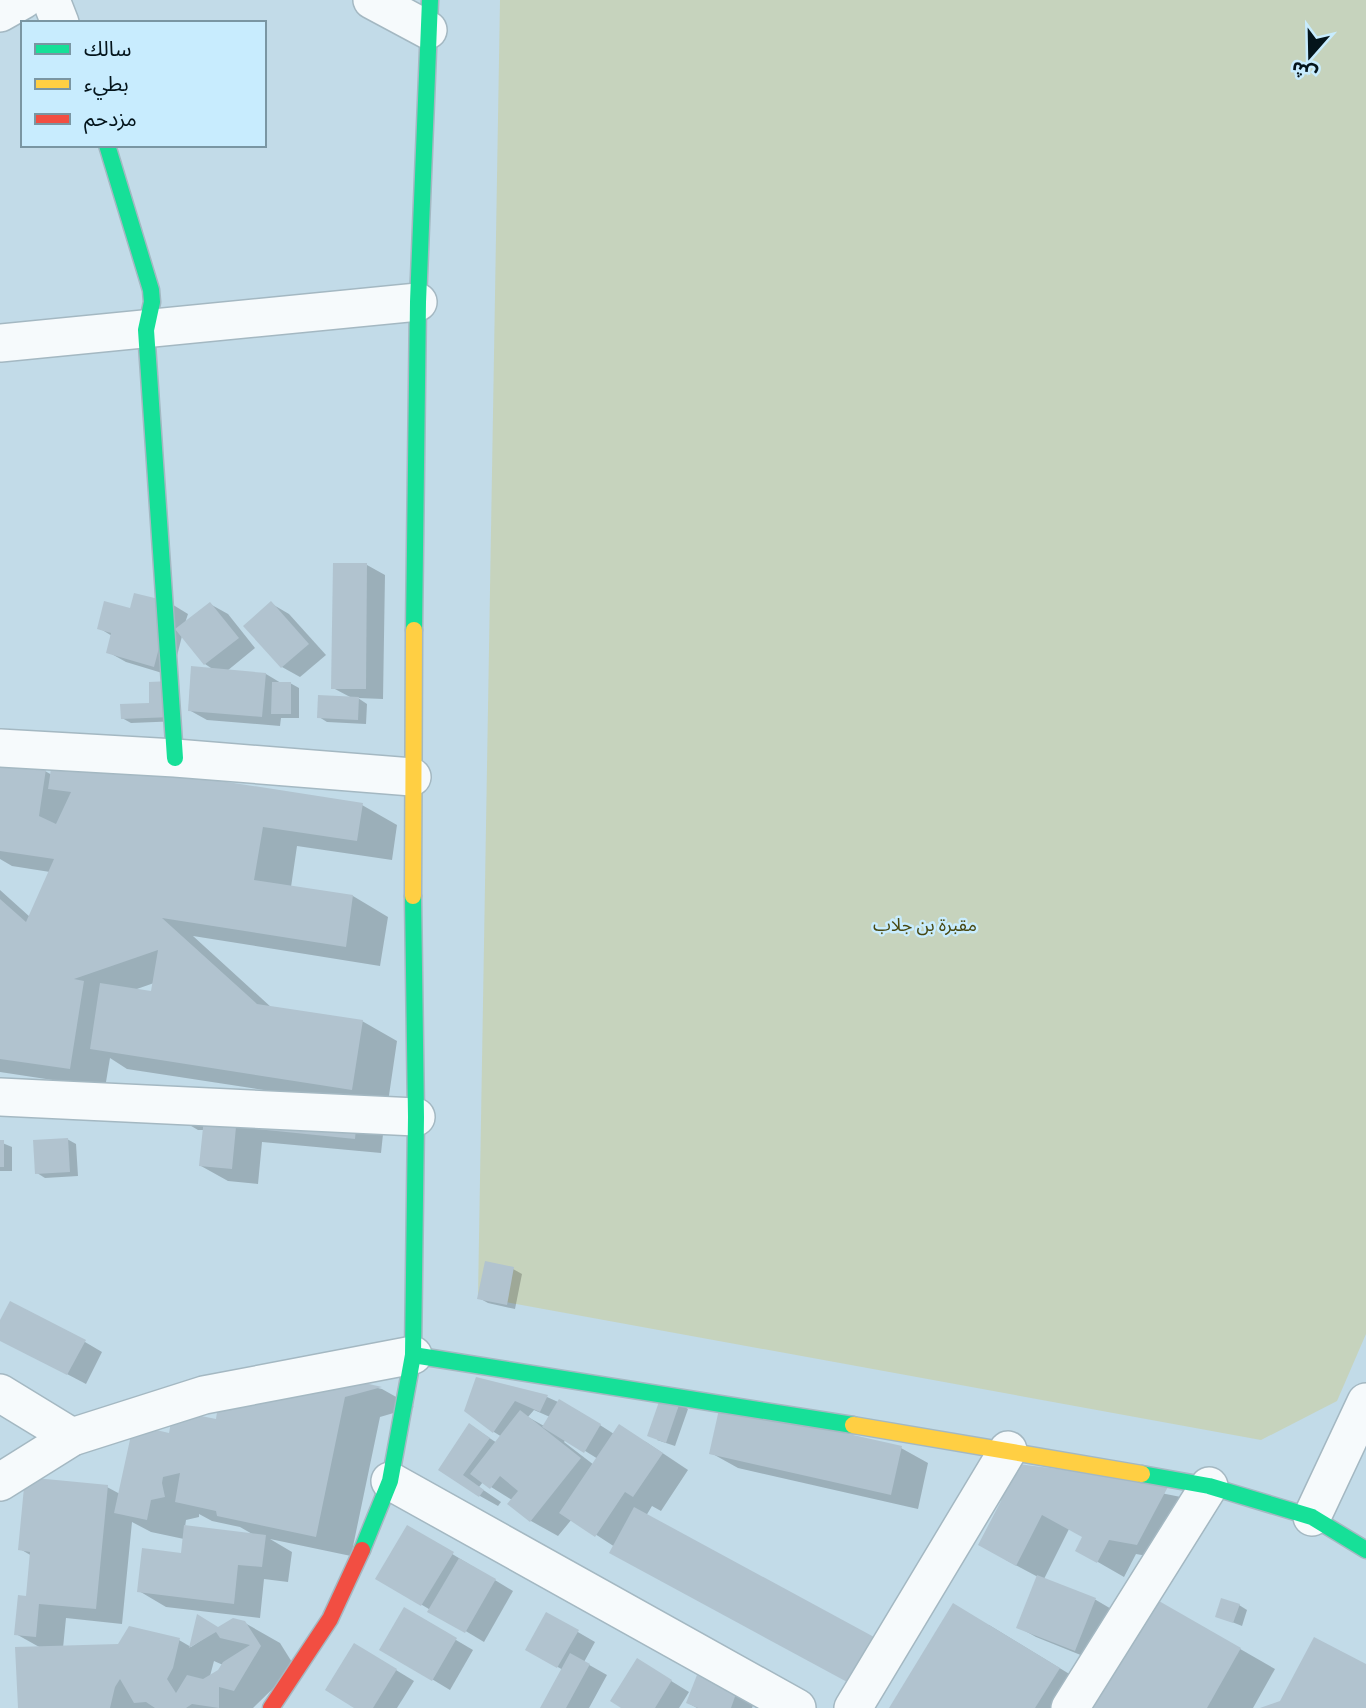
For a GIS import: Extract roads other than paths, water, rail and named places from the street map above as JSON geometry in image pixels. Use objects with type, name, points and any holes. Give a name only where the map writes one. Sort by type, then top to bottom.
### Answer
[{"type":"street","points":[[0,13],[23,0]]},
{"type":"street","points":[[51,0],[59,21]]},
{"type":"street","points":[[271,1708],[330,1619],[351,1578],[390,1481],[412,1355],[416,1117],[412,777],[418,302],[429,15],[372,0]]},
{"type":"street","points":[[108,147],[151,290],[152,302],[146,330],[175,758]]},
{"type":"street","points":[[0,343],[418,302]]},
{"type":"street","points":[[0,748],[175,758],[412,777]]},
{"type":"street","points":[[0,1097],[416,1117]]},
{"type":"street","points":[[0,1482],[72,1437],[204,1395],[412,1355],[1008,1450],[1209,1486],[1312,1517],[1366,1550]]},
{"type":"street","points":[[0,1392],[72,1437]]},
{"type":"street","points":[[1312,1517],[1366,1402]]},
{"type":"street","points":[[853,1708],[1008,1450]]},
{"type":"street","points":[[390,1481],[797,1708]]},
{"type":"street","points":[[1070,1708],[1209,1486]]},
{"type":"park label","name":"مقبرة بن جلاب","points":[[925,925]]}]
